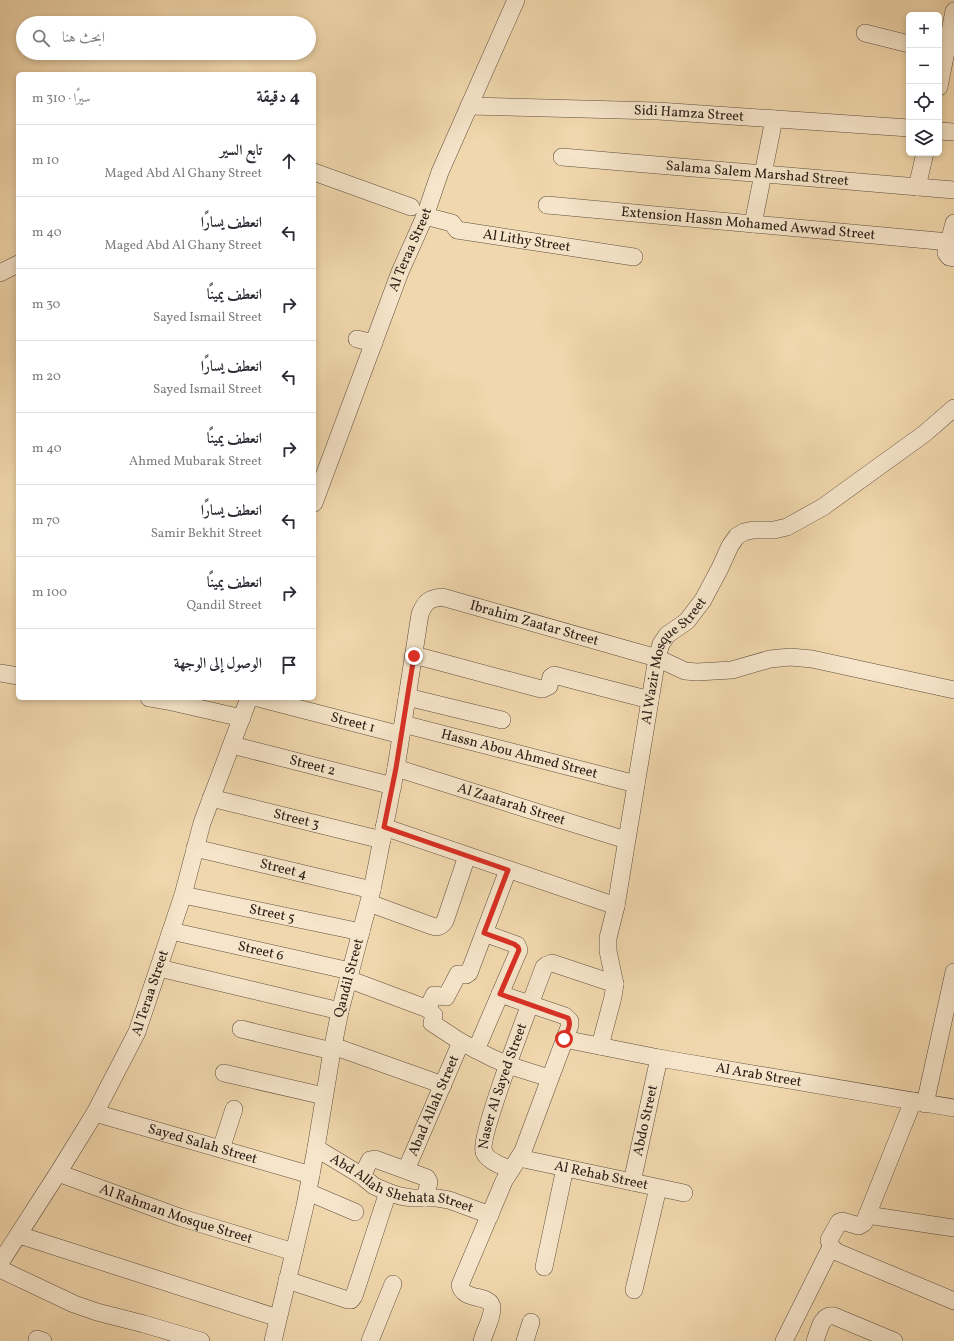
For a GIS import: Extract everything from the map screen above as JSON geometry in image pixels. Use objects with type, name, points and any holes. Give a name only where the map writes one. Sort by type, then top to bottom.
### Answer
[{"type":"street","name":"Al Teraa Street","points":[[316,497],[366,341],[400,272],[418,211],[440,172],[516,0]]},
{"type":"street","points":[[940,84],[954,11]]},
{"type":"street","points":[[865,33],[906,43]]},
{"type":"street","name":"Sidi Hamza Street","points":[[469,106],[658,111],[906,128]]},
{"type":"street","points":[[753,224],[774,119]]},
{"type":"street","points":[[942,130],[954,132]]},
{"type":"street","points":[[917,187],[924,156]]},
{"type":"street","name":"Salama Salem Marshad Street","points":[[562,157],[954,190]]},
{"type":"street","name":"Al Lithy Street","points":[[316,173],[452,223],[457,230],[634,257]]},
{"type":"street","name":"Extension Hassn Mohamed Awwad Street","points":[[547,205],[753,224],[951,252]]},
{"type":"street","points":[[951,252],[954,223]]},
{"type":"street","points":[[0,272],[16,265]]},
{"type":"street","name":"Al Wazir Mosque Street","points":[[600,1046],[615,984],[608,951],[608,938],[616,906],[657,658],[661,644],[667,635],[687,621],[703,600],[730,546],[737,536],[744,532],[753,530],[774,530],[787,527],[823,507],[924,434],[954,408]]},
{"type":"street","name":"Ibrahim Zaatar Street","points":[[420,614],[424,605],[432,599],[442,597],[657,658],[685,671],[697,672],[732,670],[770,659],[790,656],[812,659],[954,690]]},
{"type":"street","name":"Qandil Street","points":[[273,1341],[308,1192],[332,1048],[340,1010],[370,896],[383,834],[396,768],[420,614]]},
{"type":"street","points":[[414,656],[540,689],[544,689],[549,686],[551,677],[554,675],[650,700]]},
{"type":"street","points":[[0,673],[16,676]]},
{"type":"street","points":[[407,697],[502,720]]},
{"type":"street","points":[[160,700],[242,718]]},
{"type":"street","name":"Al Teraa Street","points":[[0,1264],[95,1113],[137,1032],[183,895],[194,848],[211,798],[248,700]]},
{"type":"street","name":"Street 1","points":[[267,700],[402,729]]},
{"type":"street","name":"Hassn Abou Ahmed Street","points":[[402,729],[636,784]]},
{"type":"street","name":"Street 2","points":[[232,745],[392,786]]},
{"type":"street","name":"Al Zaatarah Street","points":[[396,768],[626,840]]},
{"type":"street","name":"Street 3","points":[[211,798],[383,834],[467,856],[616,906]]},
{"type":"street","name":"Street 4","points":[[194,848],[370,896],[437,928],[442,926],[445,921],[467,856]]},
{"type":"street","points":[[508,870],[468,974],[458,974],[446,998],[434,995],[428,1009],[434,1015],[432,1023],[469,1046],[508,1065],[549,1078]]},
{"type":"street","name":"Street 5","points":[[183,895],[361,932]]},
{"type":"street","name":"Street 6","points":[[171,931],[349,975],[428,1009]]},
{"type":"street","name":"Abad Allah Street","points":[[406,1170],[443,1085],[469,1046],[500,994],[519,950],[514,944],[484,933]]},
{"type":"street","name":"Naser Al Sayed Street","points":[[515,1164],[487,1158],[482,1146],[492,1110],[544,967],[552,964],[615,984]]},
{"type":"street","points":[[159,968],[340,1010]]},
{"type":"street","points":[[954,972],[919,1102],[862,1226],[842,1221],[839,1222],[829,1240],[831,1248],[837,1252],[954,1301]]},
{"type":"street","points":[[482,1341],[492,1310],[491,1304],[487,1300],[463,1293],[460,1290],[460,1285],[504,1181],[523,1151],[570,1025],[568,1018],[500,994]]},
{"type":"street","points":[[241,1029],[332,1048],[443,1085]]},
{"type":"street","name":"Al Arab Street","points":[[564,1039],[659,1058],[954,1108]]},
{"type":"street","name":"Abdo Street","points":[[632,1182],[659,1058]]},
{"type":"street","points":[[224,1073],[324,1096]]},
{"type":"street","points":[[221,1149],[234,1109]]},
{"type":"street","name":"Sayed Salah Street","points":[[95,1113],[311,1175]]},
{"type":"street","name":"Abd Allah Shehata Street","points":[[316,1148],[362,1176],[374,1186],[388,1192],[400,1196],[449,1200],[490,1215]]},
{"type":"street","points":[[362,1176],[370,1160],[375,1159],[427,1178],[429,1182],[425,1198]]},
{"type":"street","name":"Al Rehab Street","points":[[515,1164],[565,1168],[684,1193]]},
{"type":"street","points":[[544,1267],[565,1168]]},
{"type":"street","name":"Al Rahman Mosque Street","points":[[58,1173],[182,1218],[294,1252]]},
{"type":"street","points":[[634,1290],[658,1188]]},
{"type":"street","points":[[308,1192],[355,1212]]},
{"type":"street","points":[[287,1280],[351,1300],[354,1296],[388,1192]]},
{"type":"street","points":[[867,1215],[954,1228]]},
{"type":"street","points":[[18,1235],[278,1318]]},
{"type":"street","points":[[784,1341],[831,1248]]},
{"type":"street","points":[[0,1269],[74,1304],[96,1312],[144,1324],[201,1341]]},
{"type":"street","points":[[370,1341],[393,1284]]},
{"type":"street","points":[[815,1341],[824,1318],[829,1316],[834,1316],[894,1341]]},
{"type":"street","points":[[525,1341],[531,1322]]},
{"type":"route","points":[[414,656],[396,768],[384,827],[508,870],[484,933],[517,945],[519,950],[500,994],[568,1018],[570,1025],[564,1039]]}]
